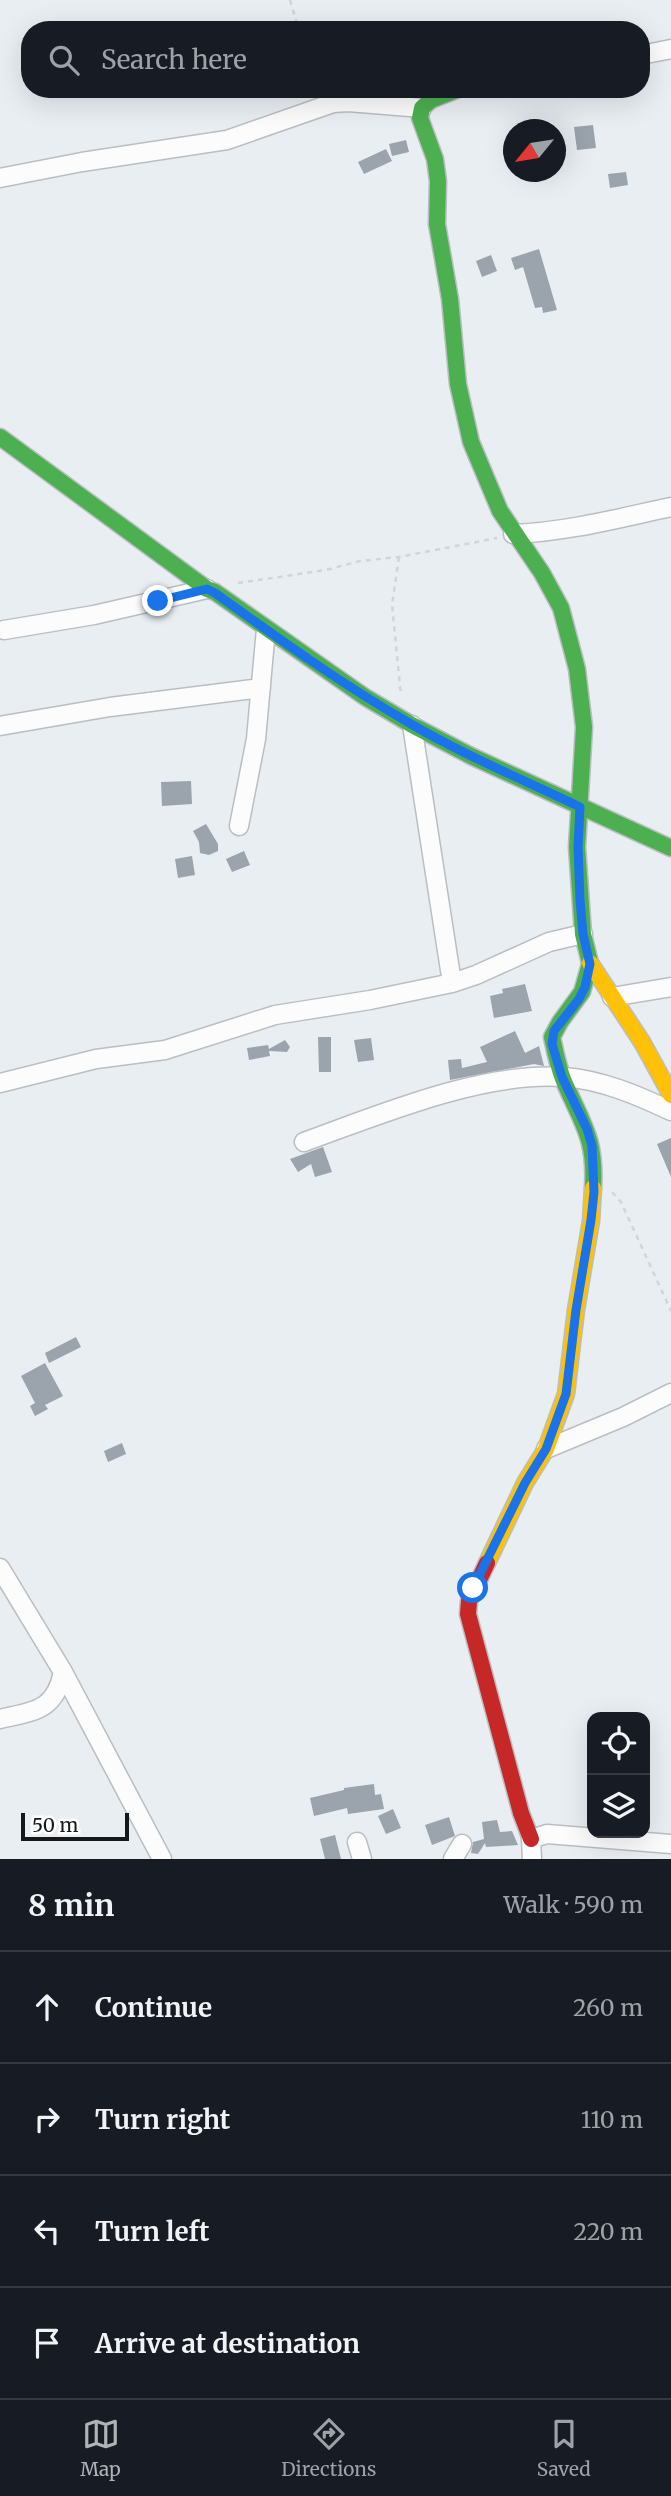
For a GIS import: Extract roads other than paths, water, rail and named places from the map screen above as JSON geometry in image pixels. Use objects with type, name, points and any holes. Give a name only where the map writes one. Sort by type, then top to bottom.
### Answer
[{"type":"street","points":[[650,53],[671,49]]},
{"type":"street","points":[[436,98],[422,108],[419,118],[435,159],[438,181],[437,223],[450,299],[461,396],[471,442],[500,511],[513,534],[542,573],[561,608],[577,669],[584,727],[578,847],[583,934],[590,964],[642,1042],[671,1096]]},
{"type":"street","points":[[0,178],[82,162],[227,140],[333,103],[422,108]]},
{"type":"street","points":[[0,437],[211,591],[365,697],[471,756],[671,848]]},
{"type":"street","points":[[513,534],[535,533],[671,507]]},
{"type":"street","points":[[4,630],[211,591]]},
{"type":"street","points":[[239,826],[256,739],[266,629]]},
{"type":"street","points":[[0,726],[110,707],[261,688]]},
{"type":"street","points":[[408,722],[452,983]]},
{"type":"street","points":[[0,1083],[96,1059],[164,1049],[275,1015],[370,1000],[452,983],[549,942],[583,934]]},
{"type":"street","points":[[531,1859],[531,1839],[521,1813],[468,1614],[469,1601],[525,1483],[546,1449],[568,1384],[576,1310],[591,1220],[594,1169],[587,1129],[562,1077],[552,1037],[560,1021],[579,999],[585,987],[590,964]]},
{"type":"street","points":[[612,997],[671,987]]},
{"type":"street","points":[[304,1142],[446,1094],[522,1077],[562,1077],[601,1084],[671,1111]]},
{"type":"street","points":[[546,1449],[612,1422],[671,1393]]},
{"type":"street","points":[[0,1568],[63,1672],[162,1859]]},
{"type":"street","points":[[0,1719],[37,1709],[50,1702],[59,1692],[63,1672]]},
{"type":"street","points":[[531,1839],[547,1834],[671,1844]]}]
